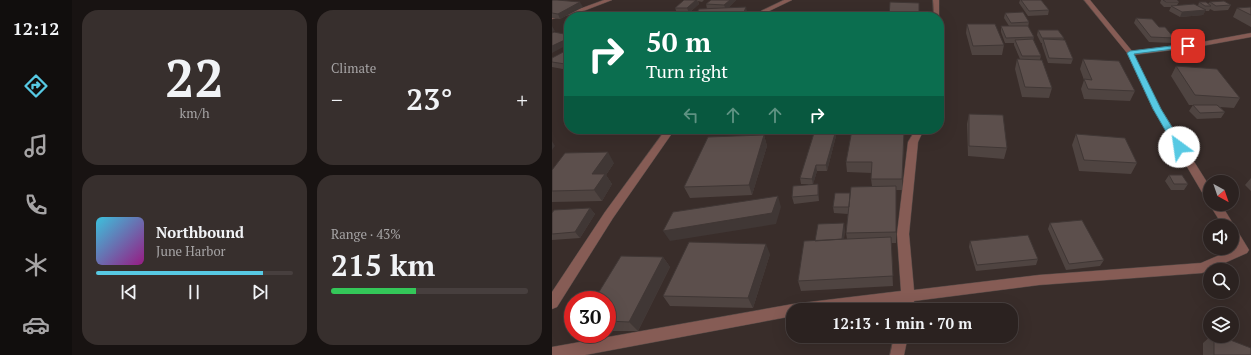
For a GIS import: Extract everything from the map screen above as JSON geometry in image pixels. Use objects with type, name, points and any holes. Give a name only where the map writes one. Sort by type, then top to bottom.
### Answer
[{"type":"street","points":[[572,12],[609,0]]},
{"type":"street","points":[[763,12],[790,0]]},
{"type":"street","points":[[936,0],[937,12]]},
{"type":"street","points":[[1087,0],[1130,53],[1157,109],[1203,185]]},
{"type":"street","points":[[552,17],[564,14]]},
{"type":"street","points":[[1130,53],[1202,44],[1251,35]]},
{"type":"street","points":[[552,303],[609,215],[667,134]]},
{"type":"street","points":[[907,303],[908,296],[903,234],[913,142],[917,134]]},
{"type":"street","points":[[852,303],[1039,280],[1202,268],[1247,247],[1239,238]]},
{"type":"street","points":[[552,354],[786,311]]},
{"type":"street","points":[[897,355],[900,343]]},
{"type":"building","points":[[553,0],[580,2],[558,14],[552,13]]},
{"type":"building","points":[[684,0],[696,0],[687,8],[675,8]]},
{"type":"building","points":[[711,0],[730,0],[724,5],[706,4]]},
{"type":"building","points":[[1021,0],[1041,0],[1049,10],[1029,11]]},
{"type":"building","points":[[1163,0],[1177,0],[1179,2],[1166,2]]},
{"type":"building","points":[[1224,1],[1231,5],[1216,6],[1210,2]]},
{"type":"building","points":[[890,2],[919,3],[919,12],[889,12]]},
{"type":"building","points":[[1199,2],[1206,2],[1211,6],[1205,6]]},
{"type":"building","points":[[1194,4],[1206,10],[1182,12],[1171,6]]},
{"type":"building","points":[[746,7],[744,12],[697,12],[699,9]]},
{"type":"building","points":[[1251,7],[1251,15],[1237,8]]},
{"type":"building","points":[[1023,12],[1029,22],[1011,23],[1005,13]]},
{"type":"building","points":[[1136,18],[1152,19],[1159,27],[1165,27],[1174,38],[1151,37]]},
{"type":"building","points":[[967,24],[995,24],[1004,45],[973,46]]},
{"type":"building","points":[[1001,26],[1028,26],[1034,37],[1006,38]]},
{"type":"building","points":[[1038,30],[1058,30],[1064,38],[1042,38]]},
{"type":"building","points":[[552,33],[564,34],[564,40],[552,46]]},
{"type":"building","points":[[1033,39],[1041,56],[1022,56],[1015,40]]},
{"type":"building","points":[[1043,39],[1065,40],[1073,59],[1049,58]]},
{"type":"building","points":[[564,52],[564,64],[552,62],[552,58]]},
{"type":"building","points":[[1017,59],[1042,60],[1052,88],[1025,87]]},
{"type":"building","points":[[1083,59],[1119,61],[1135,91],[1088,89],[1084,79],[1092,80]]},
{"type":"building","points":[[1176,66],[1217,69],[1240,98],[1195,95]]},
{"type":"building","points":[[1193,105],[1217,105],[1225,112],[1200,113]]},
{"type":"building","points":[[969,114],[1003,115],[1007,148],[969,146]]},
{"type":"building","points":[[814,134],[835,134],[826,165],[816,165],[812,179],[800,178]]},
{"type":"building","points":[[851,134],[904,134],[902,179],[871,179],[872,162],[846,162]]},
{"type":"building","points":[[1076,134],[1125,138],[1137,163],[1084,160]]},
{"type":"building","points":[[764,135],[749,185],[684,187],[708,137]]},
{"type":"building","points":[[608,152],[592,174],[605,174],[594,190],[552,191],[552,170],[565,153]]},
{"type":"building","points":[[1169,175],[1182,175],[1188,184],[1174,184]]},
{"type":"building","points":[[818,184],[818,195],[792,197],[793,186]]},
{"type":"building","points":[[896,186],[896,232],[846,233],[851,187]]},
{"type":"building","points":[[835,193],[850,193],[849,207],[833,207]]},
{"type":"building","points":[[778,196],[772,213],[663,231],[673,212]]},
{"type":"building","points":[[590,208],[575,232],[552,234],[552,213],[554,210]]},
{"type":"building","points":[[1082,220],[1104,260],[1069,264],[1050,223]]},
{"type":"building","points":[[844,223],[842,239],[815,241],[818,224]]},
{"type":"building","points":[[1028,235],[1038,259],[977,265],[970,241]]},
{"type":"building","points":[[891,237],[893,276],[798,281],[804,241]]},
{"type":"building","points":[[689,242],[766,244],[748,298],[663,296]]},
{"type":"building","points":[[621,256],[663,257],[629,322],[616,321],[616,291],[600,291]]},
{"type":"building","points":[[1214,343],[1238,343],[1251,348],[1251,355],[1214,355]]},
{"type":"route","points":[[1179,147],[1157,109],[1130,53],[1188,46]]}]
